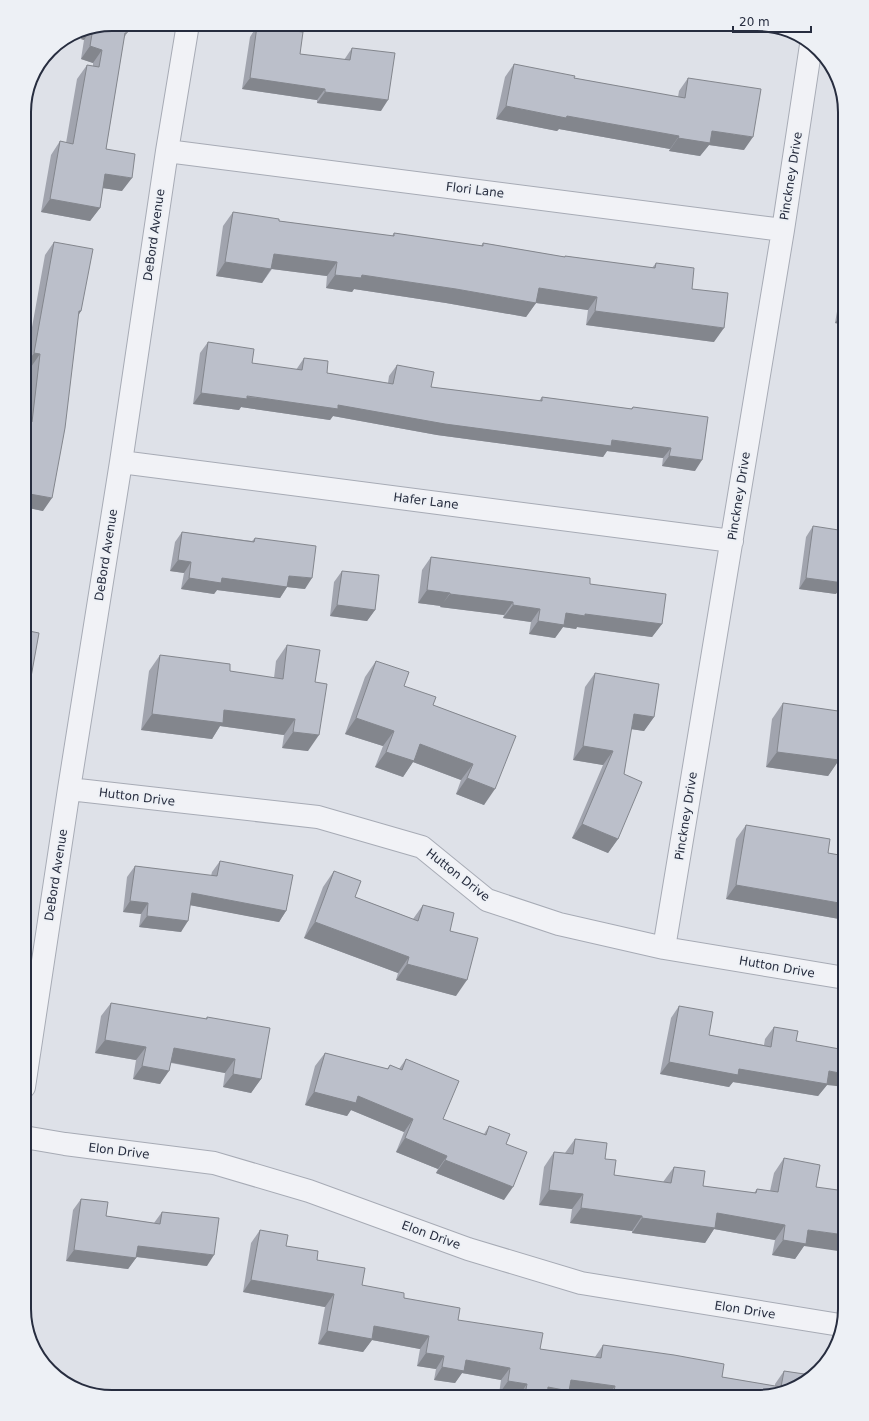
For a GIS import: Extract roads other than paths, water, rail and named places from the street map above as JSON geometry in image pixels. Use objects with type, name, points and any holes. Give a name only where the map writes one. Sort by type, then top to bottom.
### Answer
[{"type":"street","name":"DeBord Avenue","points":[[31,1039],[68,789],[121,462],[167,151],[187,31]]},
{"type":"street","name":"Pinckney Drive","points":[[664,948],[783,230],[810,50]]},
{"type":"street","name":"Flori Lane","points":[[167,151],[783,230]]},
{"type":"street","name":"Hafer Lane","points":[[121,462],[732,541]]},
{"type":"street","name":"Hutton Drive","points":[[68,789],[318,817],[422,847],[487,900],[559,924],[664,948],[838,977]]},
{"type":"street","name":"Elon Drive","points":[[31,1138],[65,1144],[214,1162],[309,1191],[468,1249],[581,1283],[836,1324]]}]
